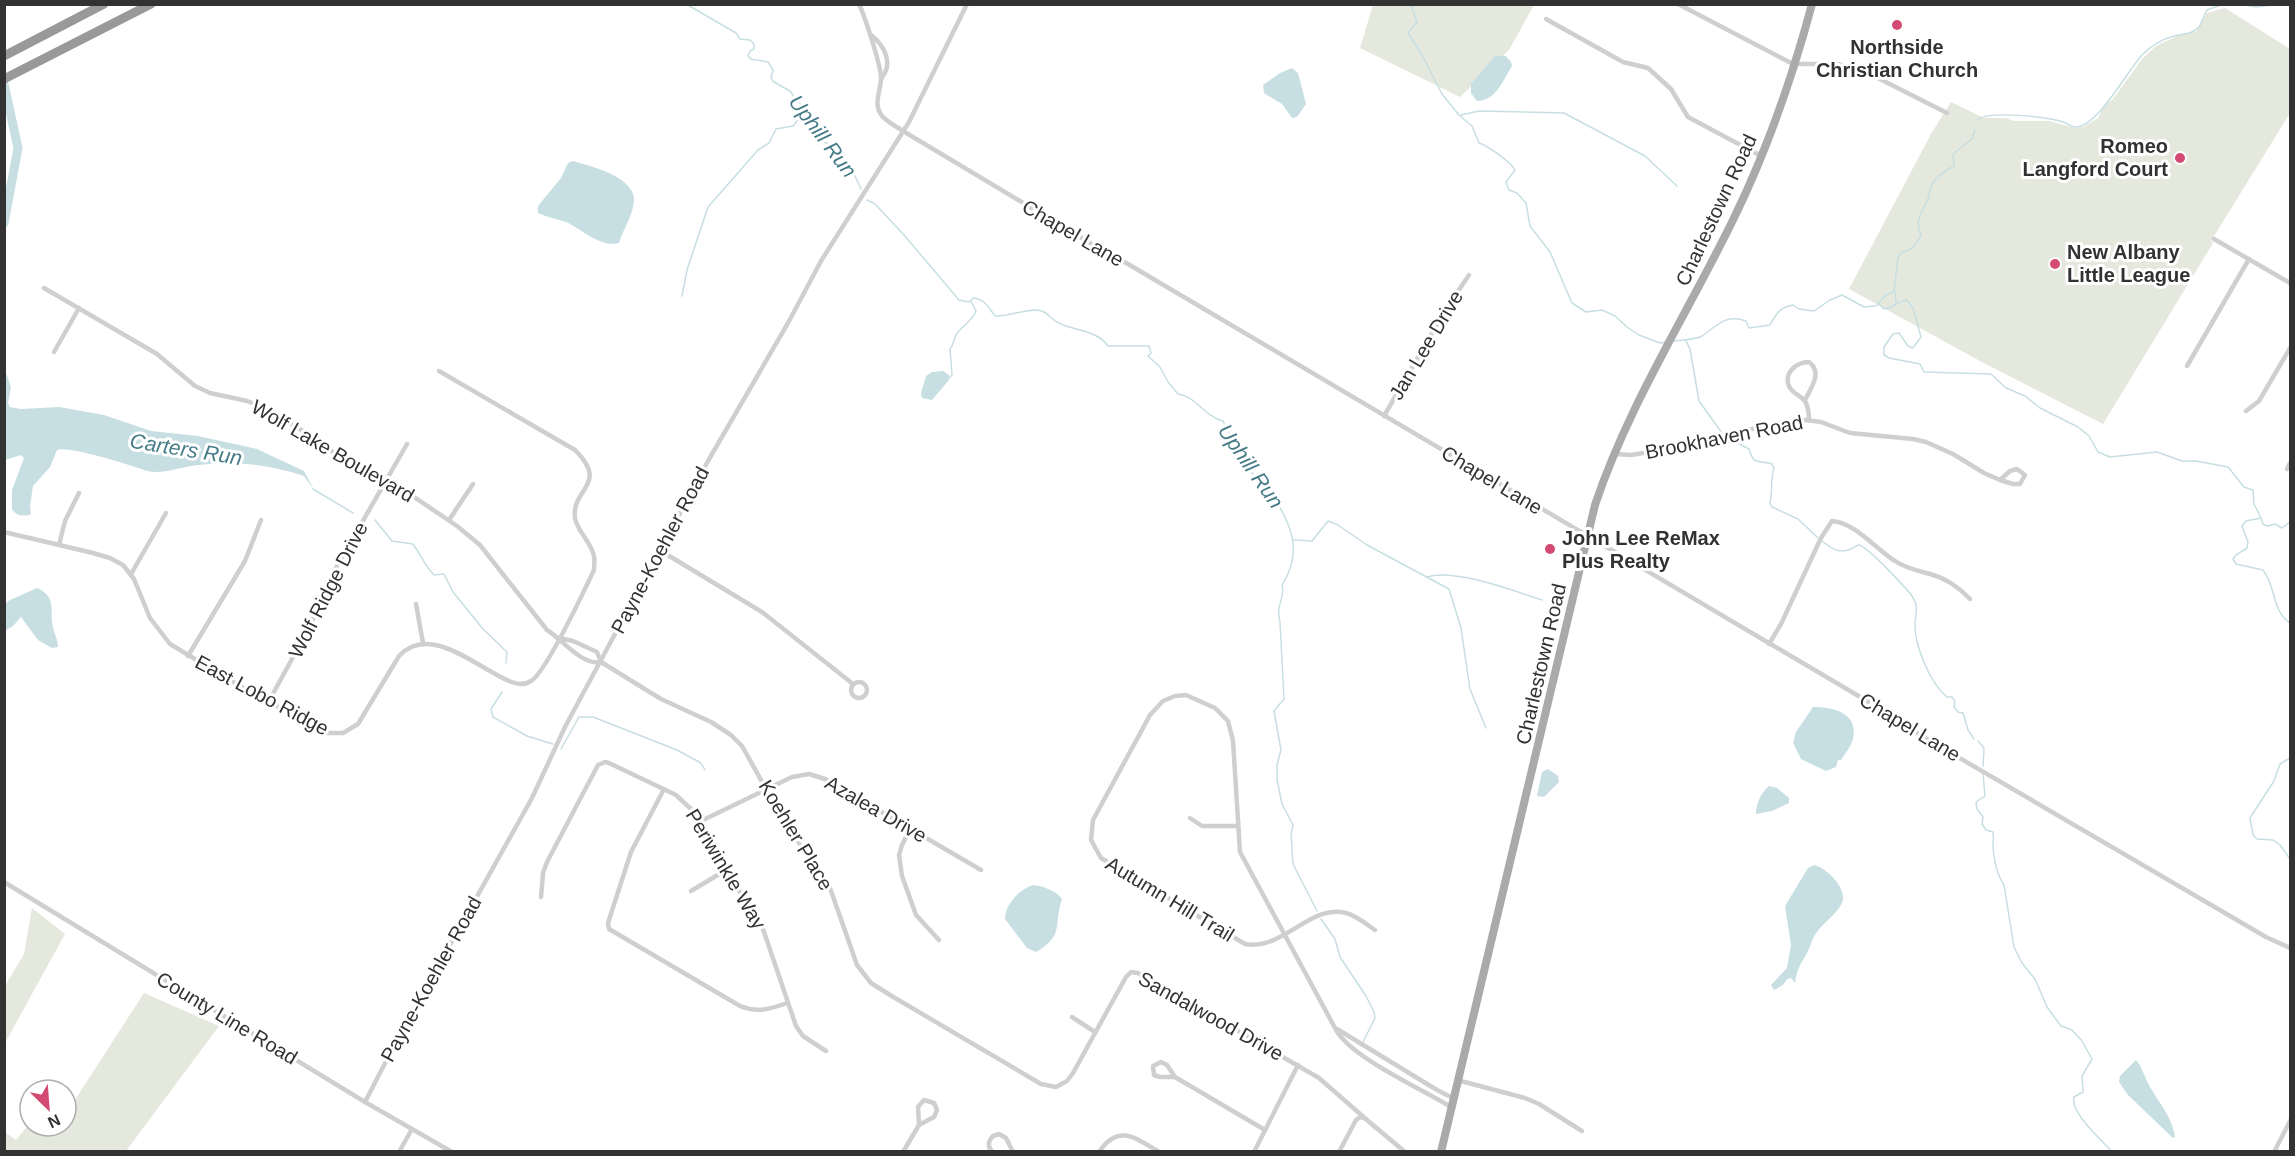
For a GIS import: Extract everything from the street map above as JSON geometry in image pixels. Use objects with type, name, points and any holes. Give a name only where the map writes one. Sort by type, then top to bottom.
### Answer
[{"type":"highway","points":[[4,56],[104,4]]},
{"type":"highway","points":[[4,79],[150,4]]},
{"type":"main road","name":"Charlestown Road","points":[[1441,1152],[1587,537],[1600,491],[1615,454],[1732,221],[1761,156],[1795,64],[1812,4]]},
{"type":"street","points":[[859,4],[870,34],[881,79]]},
{"type":"street","points":[[1678,4],[1795,64],[1837,64],[1860,69],[1947,113]]},
{"type":"street","name":"Payne-Koehler Road","points":[[365,1102],[402,1030],[532,798],[555,748],[708,461],[821,261],[903,131],[966,5]]},
{"type":"street","points":[[1546,19],[1576,38],[1623,62],[1648,68],[1671,89],[1688,117],[1761,156]]},
{"type":"street","points":[[870,34],[883,46],[886,53],[887,70],[881,79]]},
{"type":"street","name":"Chapel Lane","points":[[881,79],[876,94],[882,116],[943,157],[1877,707],[1910,729],[2266,937],[2290,948]]},
{"type":"street","points":[[2214,239],[2290,284]]},
{"type":"street","points":[[2187,366],[2249,259]]},
{"type":"street","name":"Jan Lee Drive","points":[[1384,416],[1446,309],[1469,275]]},
{"type":"street","name":"Wolf Lake Boulevard","points":[[44,288],[157,354],[195,386],[210,393],[253,403],[315,438],[343,460],[371,470],[387,479],[448,520],[480,546],[542,625],[560,638],[568,648],[591,662],[601,662],[597,652],[560,638]]},
{"type":"street","points":[[54,352],[79,308]]},
{"type":"street","points":[[2246,411],[2252,409],[2259,401],[2290,348]]},
{"type":"street","points":[[1805,400],[1791,389],[1788,380],[1794,366],[1809,362],[1817,372],[1805,400],[1809,420]]},
{"type":"street","points":[[416,604],[423,643],[448,649],[519,685],[536,678],[560,638],[594,570],[594,555],[575,519],[576,507],[586,488],[590,473],[587,462],[575,450],[439,370]]},
{"type":"street","name":"Brookhaven Road","points":[[1615,454],[1637,454],[1779,423],[1809,420],[1821,422],[1850,434],[1926,442],[2000,480]]},
{"type":"street","name":"Wolf Ridge Drive","points":[[269,701],[310,626],[333,573],[407,444]]},
{"type":"street","points":[[2287,469],[2290,463]]},
{"type":"street","points":[[2013,470],[2020,470],[2025,475],[2023,481],[2017,484],[2000,480],[2013,470]]},
{"type":"street","points":[[448,520],[473,484]]},
{"type":"street","points":[[59,545],[65,521],[79,493]]},
{"type":"street","points":[[131,574],[166,513]]},
{"type":"street","points":[[188,656],[245,561],[261,520]]},
{"type":"street","points":[[1769,644],[1830,522],[1835,521],[1861,535],[1894,561],[1946,581],[1970,599]]},
{"type":"street","name":"East Lobo Ridge","points":[[4,532],[110,558],[123,565],[131,574],[154,623],[170,644],[245,690],[327,733],[336,735],[347,732],[362,720],[399,656],[408,648],[423,643]]},
{"type":"street","points":[[661,550],[762,612],[853,684]]},
{"type":"street","name":"Koehler Place","points":[[601,662],[661,699],[711,722],[731,735],[746,752],[789,828],[830,888],[854,959],[861,972],[877,988],[958,1035]]},
{"type":"street","name":"Autumn Hill Trail","points":[[1284,935],[1263,945],[1239,942],[1106,862],[1096,853],[1090,833],[1093,820],[1150,715],[1163,701],[1180,695],[1192,697],[1215,708],[1231,727],[1238,844],[1243,859],[1344,1042],[1360,1054],[1451,1107]]},
{"type":"street","name":"Periwinkle Way","points":[[541,897],[543,873],[547,862],[598,765],[609,763],[664,789],[688,804],[766,936],[793,1020],[800,1031],[826,1051]]},
{"type":"street","name":"Azalea Drive","points":[[699,822],[798,775],[814,775],[842,788],[981,870]]},
{"type":"street","points":[[664,789],[631,852],[608,922],[609,929],[740,1006],[752,1010],[763,1010],[787,1003]]},
{"type":"street","points":[[1190,818],[1202,826],[1237,826]]},
{"type":"street","points":[[910,829],[900,855],[902,876],[916,915],[939,940]]},
{"type":"street","points":[[691,891],[726,870]]},
{"type":"street","name":"County Line Road","points":[[4,882],[365,1102],[452,1152]]},
{"type":"street","points":[[1284,935],[1332,912],[1351,914],[1375,930]]},
{"type":"street","name":"Sandalwood Drive","points":[[958,1035],[1041,1084],[1056,1087],[1067,1081],[1126,977],[1134,972],[1324,1082],[1405,1152]]},
{"type":"street","points":[[1072,1017],[1095,1032]]},
{"type":"street","name":"Autumn Hill Trail","points":[[1335,1028],[1453,1098]]},
{"type":"street","points":[[1175,1077],[1157,1076],[1152,1072],[1153,1066],[1157,1062],[1164,1063],[1175,1077],[1265,1130]]},
{"type":"street","points":[[1254,1152],[1298,1065]]},
{"type":"street","points":[[1457,1080],[1526,1098],[1582,1131]]},
{"type":"street","points":[[903,1152],[920,1125],[936,1114],[936,1106],[932,1101],[924,1100],[919,1104],[920,1125]]},
{"type":"street","points":[[1339,1152],[1358,1118],[1363,1117],[1375,1127]]},
{"type":"street","points":[[2274,1152],[2290,1122]]},
{"type":"street","points":[[399,1152],[412,1129]]},
{"type":"street","points":[[993,1152],[989,1142],[993,1136],[999,1134],[1006,1138],[1013,1152]]},
{"type":"street","points":[[1099,1152],[1109,1139],[1122,1135],[1131,1136],[1159,1152]]},
{"type":"shaded area","points":[[1373,5],[1534,5],[1509,50],[1460,97],[1360,48]]},
{"type":"shaded area","points":[[2225,8],[2290,49],[2290,113],[2103,424],[1980,361],[1849,289],[1931,134],[1951,102],[1984,118],[2049,121],[2075,128],[2083,127],[2098,118],[2104,106],[2113,99],[2142,59],[2156,46],[2179,35],[2196,32],[2207,13]]},
{"type":"shaded area","points":[[32,908],[65,934],[5,1043],[5,986],[24,954]]},
{"type":"shaded area","points":[[144,993],[219,1026],[126,1151],[5,1151],[5,1132],[16,1140],[18,1138],[78,1138],[78,1095]]},
{"type":"water","points":[[1495,56],[1506,56],[1512,66],[1494,94],[1477,101],[1471,93],[1471,84]]},
{"type":"water","points":[[1292,68],[1298,73],[1306,104],[1297,117],[1292,118],[1282,104],[1264,93],[1263,85]]},
{"type":"water","points":[[573,161],[610,173],[619,178],[632,191],[634,199],[632,210],[619,243],[605,243],[566,222],[538,213],[538,206],[561,178],[568,163]]},
{"type":"water","points":[[5,370],[11,387],[8,403],[10,407],[21,409],[59,407],[104,415],[151,431],[198,436],[257,449],[304,471],[314,490],[304,476],[265,466],[213,464],[150,472],[99,456],[63,449],[57,450],[50,467],[33,486],[31,514],[24,516],[18,514],[12,509],[12,490],[24,458],[21,455],[5,460]]},
{"type":"water","points":[[943,371],[949,375],[949,380],[932,400],[922,398],[921,393],[926,376],[932,372]]},
{"type":"water","points":[[37,588],[44,592],[50,600],[58,647],[52,648],[38,640],[21,617],[5,631],[5,605],[8,601]]},
{"type":"water","points":[[1813,707],[1828,708],[1842,713],[1852,722],[1854,729],[1852,741],[1841,760],[1838,760],[1836,767],[1826,771],[1801,759],[1793,743],[1796,732]]},
{"type":"water","points":[[1548,769],[1558,776],[1559,782],[1544,797],[1537,796],[1542,772]]},
{"type":"water","points":[[1769,786],[1777,788],[1789,798],[1789,803],[1772,811],[1756,814],[1760,798]]},
{"type":"water","points":[[1814,865],[1825,870],[1835,880],[1842,892],[1842,903],[1815,934],[1799,967],[1795,983],[1791,978],[1787,979],[1783,985],[1774,990],[1771,985],[1787,968],[1791,945],[1785,906],[1808,868]]},
{"type":"water","points":[[1033,885],[1049,889],[1062,899],[1055,935],[1036,952],[1027,948],[1005,919],[1014,898]]},
{"type":"water","points":[[2136,1060],[2171,1122],[2175,1137],[2173,1138],[2128,1095],[2119,1082],[2120,1076]]},
{"type":"waterway","name":"Uphill Run","points":[[686,4],[736,33],[740,39],[750,40],[754,44],[754,49],[748,56],[751,59],[768,62],[773,70],[771,78],[790,91],[804,106],[824,142],[831,145],[840,157],[849,163],[861,189]]},
{"type":"waterway","points":[[1409,4],[1417,22],[1408,33],[1442,94],[1459,115],[1472,126],[1479,143],[1499,155],[1515,170],[1506,182],[1509,190],[1517,193],[1526,203],[1530,226],[1550,252],[1572,303],[1586,312],[1602,310],[1615,316],[1639,335],[1660,343],[1666,342]]},
{"type":"waterway","points":[[1977,120],[1993,115],[2018,115],[2055,120],[2074,127],[2084,125],[2102,109],[2145,52],[2165,39],[2196,30],[2207,10],[2224,4]]},
{"type":"waterway","points":[[2241,4],[2256,7],[2280,4]]},
{"type":"waterway","points":[[4,84],[18,148],[4,223]]},
{"type":"waterway","points":[[682,296],[687,270],[708,207],[758,150],[769,143],[776,129],[793,126],[805,111]]},
{"type":"waterway","points":[[1461,115],[1479,111],[1564,113],[1645,156],[1677,186]]},
{"type":"waterway","points":[[1673,341],[1702,336],[1722,322],[1733,319],[1746,321],[1749,328],[1770,325],[1776,314],[1785,307],[1793,305],[1799,309],[1814,311],[1842,295],[1864,307],[1876,306],[1886,295],[1894,291],[1898,257],[1902,252],[1914,246],[1921,235],[1918,224],[1931,187],[1939,176],[1954,166],[1953,154],[1972,139],[1975,130]]},
{"type":"waterway","name":"Uphill Run","points":[[867,200],[875,204],[904,235],[959,300],[969,302],[973,298],[981,300],[995,316],[1031,310],[1042,311],[1058,323],[1099,337],[1108,346],[1149,346],[1151,353],[1148,356],[1160,367],[1178,394],[1190,398],[1211,415],[1223,421],[1230,435],[1244,453],[1252,473],[1265,481],[1286,518],[1293,543],[1293,556],[1290,570],[1282,585],[1283,594],[1279,610],[1284,699],[1274,711],[1281,750],[1277,765],[1277,779],[1282,804],[1293,825],[1291,834],[1293,864],[1317,911]]},
{"type":"waterway","points":[[1895,292],[1896,302]]},
{"type":"waterway","points":[[1879,304],[1884,309],[1907,300],[1913,308],[1921,337],[1913,348],[1908,346],[1899,333],[1893,334],[1884,347],[1884,355],[1889,358],[1920,364],[1924,372],[1991,374],[2006,388],[2025,396],[2040,408],[2078,427],[2089,436],[2098,452],[2110,457],[2157,452],[2182,461],[2196,461],[2228,467],[2244,487],[2253,490],[2254,504],[2261,518],[2246,521],[2242,526],[2248,542],[2247,548],[2233,559],[2236,564],[2263,570],[2280,612],[2290,623]]},
{"type":"waterway","points":[[949,378],[952,375],[950,349],[956,335],[976,311],[971,301]]},
{"type":"waterway","points":[[1686,341],[1690,349],[1699,401],[1722,433]]},
{"type":"waterway","points":[[1728,438],[1749,449],[1755,460],[1772,464],[1774,468],[1770,503],[1772,507],[1798,519],[1818,538]]},
{"type":"waterway","name":"Carters Run","points":[[313,489],[353,513]]},
{"type":"waterway","points":[[2261,518],[2263,524],[2267,526],[2275,524],[2282,528],[2290,522]]},
{"type":"waterway","name":"Carters Run","points":[[375,520],[392,541],[413,544],[434,575],[444,574],[453,592],[483,629],[507,652],[506,663]]},
{"type":"waterway","points":[[1294,540],[1312,541],[1328,521],[1338,525],[1367,545],[1449,589],[1461,628],[1470,689],[1486,728]]},
{"type":"waterway","points":[[1822,541],[1839,551],[1859,545],[1863,547],[1912,596],[1916,606],[1915,632],[1924,663],[1941,691],[1947,697],[1952,697],[1955,701],[1954,707],[1958,712],[1963,713],[1968,730],[1974,739]]},
{"type":"waterway","points":[[1427,577],[1439,575],[1468,578],[1542,600]]},
{"type":"waterway","name":"Carters Run","points":[[502,692],[491,709],[493,717],[527,736],[553,744]]},
{"type":"waterway","name":"Carters Run","points":[[561,749],[579,717],[593,717],[677,750],[701,763],[705,770]]},
{"type":"waterway","points":[[1978,741],[1984,748],[1983,766]]},
{"type":"waterway","points":[[2290,758],[2280,764],[2274,781],[2250,818],[2253,835],[2257,839],[2273,840],[2280,845],[2290,859]]},
{"type":"waterway","points":[[1983,773],[1985,796],[1976,802],[1977,809],[1983,817],[1982,824],[1986,830],[1993,832],[1995,862],[2004,885],[2014,947],[2022,963],[2035,979],[2047,1007],[2061,1026],[2072,1030],[2082,1041],[2092,1059],[2082,1076],[2083,1092],[2074,1097],[2074,1103],[2082,1118],[2112,1152]]},
{"type":"waterway","name":"Uphill Run","points":[[1321,919],[1335,939],[1340,957],[1374,1012],[1375,1018],[1363,1042]]},
{"type":"place","name":"Northside Christian Church","points":[[1897,25]]},
{"type":"place","name":"Romeo Langford Court","points":[[2180,158]]},
{"type":"place","name":"New Albany Little League","points":[[2055,264]]},
{"type":"place","name":"John Lee ReMax Plus Realty","points":[[1550,549]]}]
